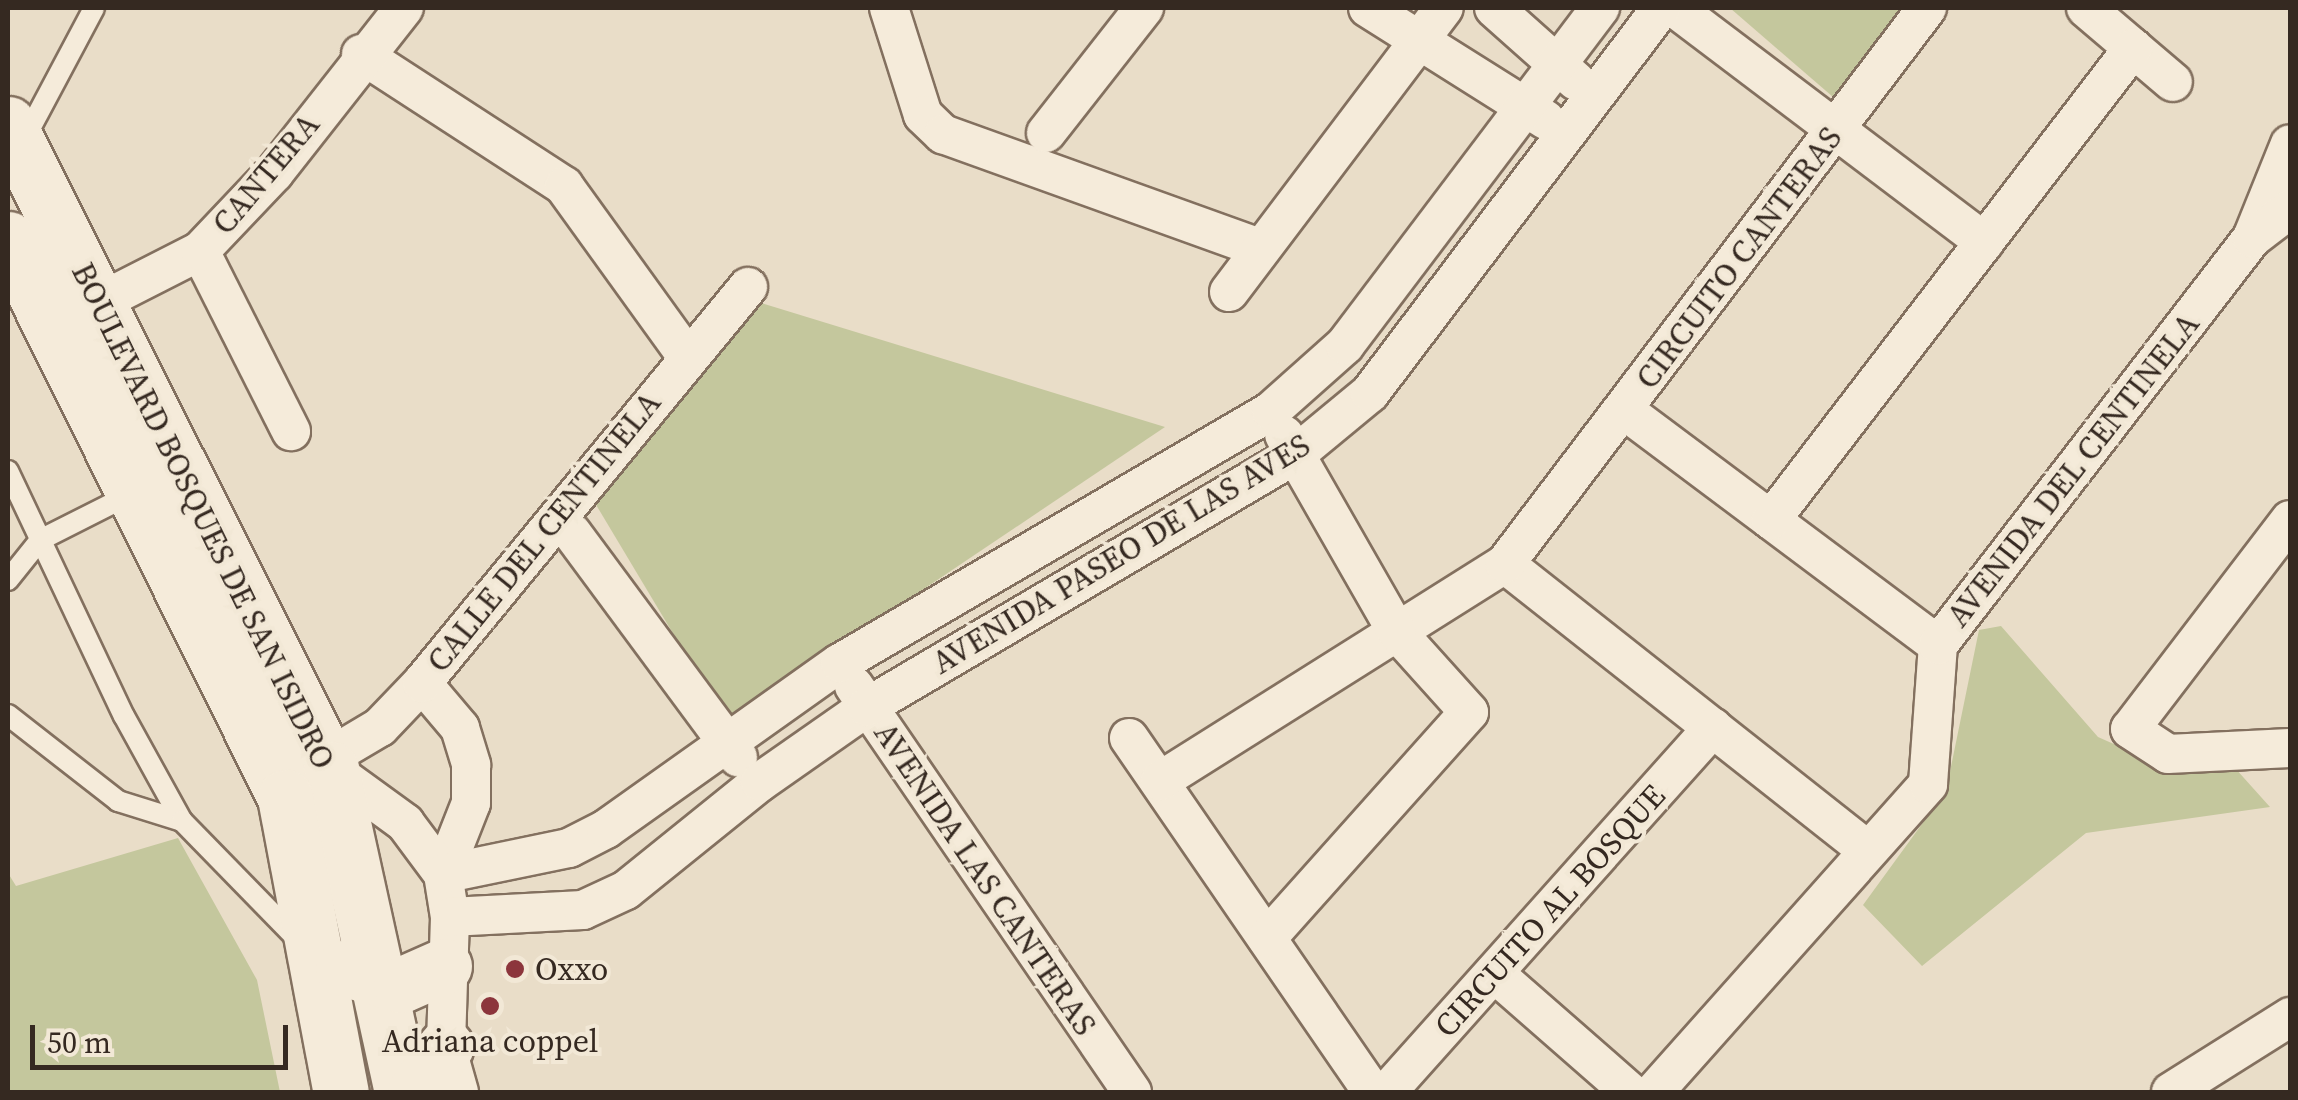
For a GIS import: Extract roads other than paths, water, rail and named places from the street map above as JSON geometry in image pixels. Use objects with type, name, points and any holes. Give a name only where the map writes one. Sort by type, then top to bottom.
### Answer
[{"type":"main road","name":"BOULEVARD BOSQUES DE SAN ISIDRO","points":[[14,137],[328,764],[402,1092]]},
{"type":"main road","name":"BOULEVARD BOSQUES DE SAN ISIDRO","points":[[8,239],[285,797],[338,1077]]},
{"type":"main road","points":[[313,954],[375,980],[401,984],[447,941]]},
{"type":"main road","points":[[415,1092],[452,1069]]},
{"type":"street","name":"CANTERA","points":[[98,303],[200,251],[274,173],[361,54],[404,8]]},
{"type":"street","points":[[889,8],[923,115],[943,134],[1260,248]]},
{"type":"street","points":[[1046,132],[1144,8]]},
{"type":"street","points":[[1368,8],[1527,104],[1564,134]]},
{"type":"street","points":[[1229,292],[1444,8]]},
{"type":"street","points":[[1494,8],[1555,66],[1594,94]]},
{"type":"street","name":"AVENIDA PASEO DE LAS AVES","points":[[443,874],[569,848],[606,828],[723,740],[840,664],[1270,411],[1345,345],[1600,8]]},
{"type":"street","name":"AVENIDA PASEO DE LAS AVES","points":[[447,941],[583,910],[626,890],[760,782],[867,707],[1295,455],[1370,393],[1661,8]]},
{"type":"street","points":[[1674,8],[1984,242]]},
{"type":"street","name":"CIRCUITO CANTERAS","points":[[1928,8],[1624,410],[1938,644]]},
{"type":"street","points":[[2086,8],[2173,82]]},
{"type":"street","points":[[1772,520],[2132,48]]},
{"type":"street","points":[[361,54],[564,186],[686,355]]},
{"type":"street","name":"AVENIDA DEL CENTINELA","points":[[1654,1092],[1928,784],[1938,644],[2252,238],[2285,167]]},
{"type":"street","name":"AVENIDA DEL CENTINELA","points":[[2252,238],[2290,209]]},
{"type":"street","points":[[200,251],[292,431]]},
{"type":"street","name":"CALLE DEL CENTINELA","points":[[328,764],[380,727],[501,593],[686,355],[748,287]]},
{"type":"street","points":[[1160,780],[1505,564],[1624,410]]},
{"type":"street","points":[[1268,938],[1470,712],[1398,632],[1270,411]]},
{"type":"street","points":[[2290,520],[2278,553],[2130,729],[2168,754],[2290,748]]},
{"type":"street","points":[[572,532],[723,740],[760,782]]},
{"type":"street","points":[[1017,559],[1043,604]]},
{"type":"street","points":[[1505,564],[1867,850]]},
{"type":"street","name":"AVENIDA LAS CANTERAS","points":[[840,664],[1132,1092]]},
{"type":"street","points":[[422,682],[460,728],[471,765],[471,804],[443,874],[452,1069]]},
{"type":"street","name":"CIRCUITO AL BOSQUE","points":[[1387,1092],[1713,728]]},
{"type":"street","points":[[1129,738],[1372,1092]]},
{"type":"street","points":[[328,764],[405,822],[443,874]]},
{"type":"street","points":[[1494,973],[1630,1092]]},
{"type":"street","points":[[2170,1092],[2290,1017]]},
{"type":"street","points":[[338,1077],[382,1092]]},
{"type":"lane","points":[[14,137],[94,8]]},
{"type":"lane","points":[[8,471],[182,821],[313,954]]},
{"type":"lane","points":[[8,580],[40,540],[136,492]]},
{"type":"lane","points":[[8,715],[118,801],[182,821]]},
{"type":"place","name":"Oxxo","points":[[515,969]]},
{"type":"place","name":"Adriana coppel","points":[[490,1006]]}]
